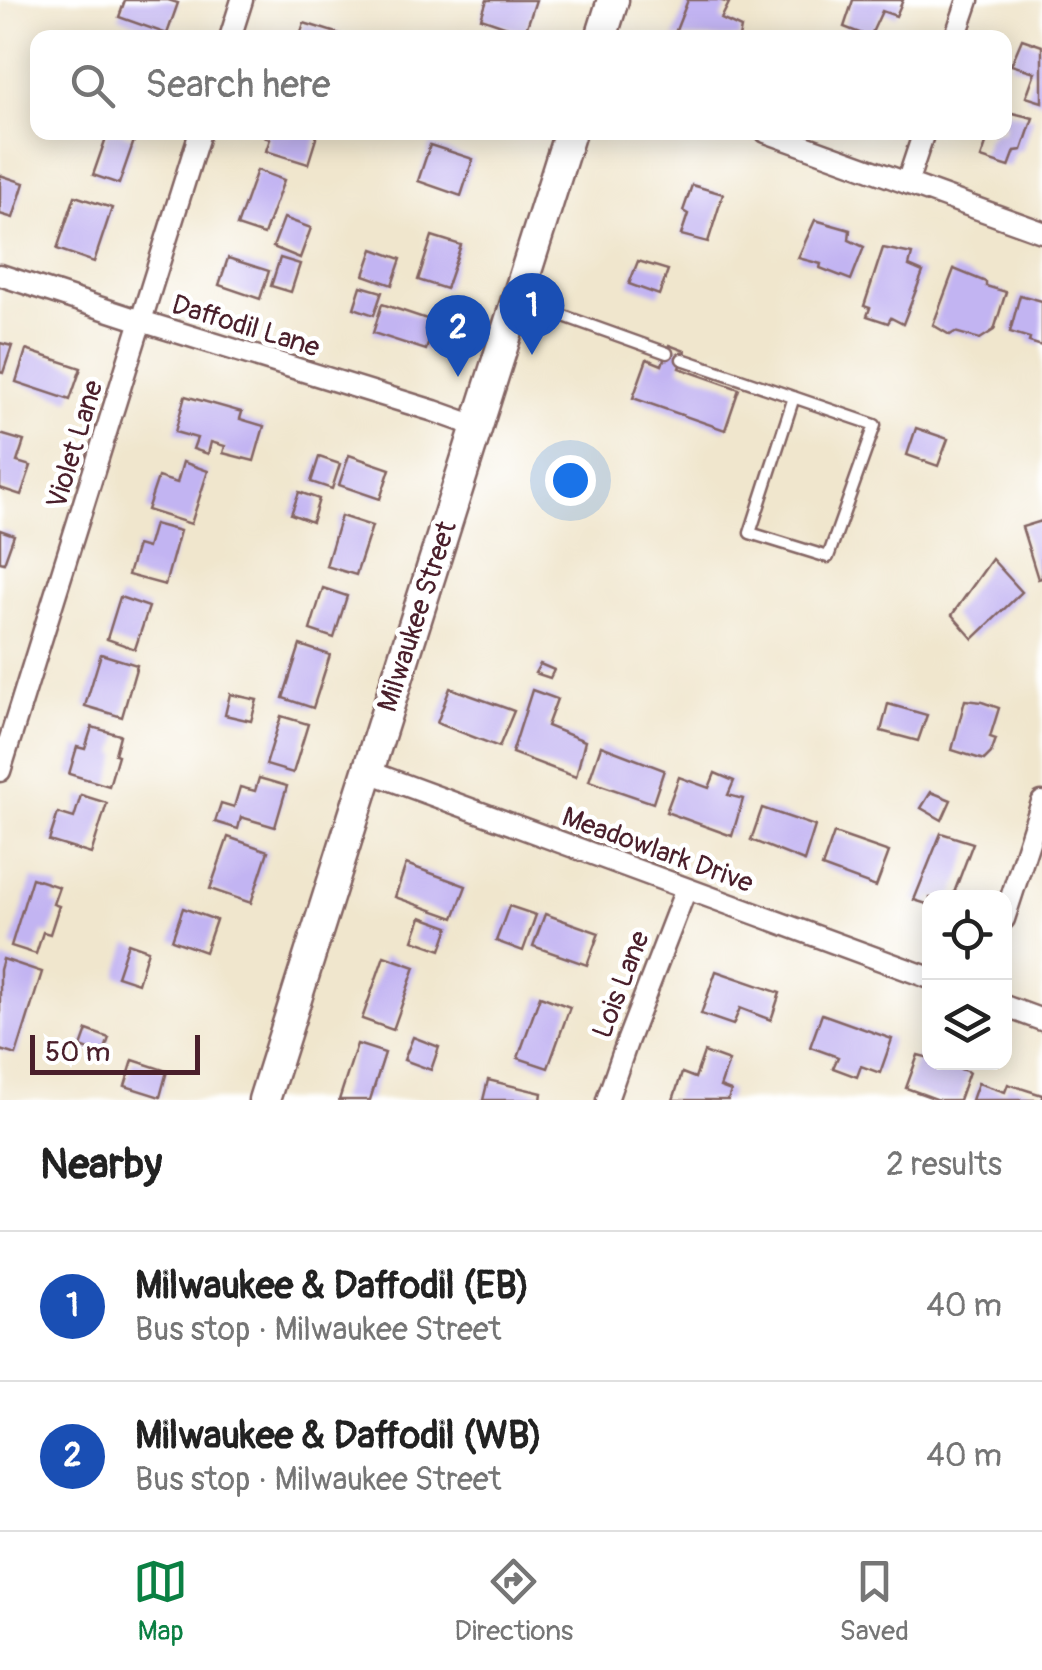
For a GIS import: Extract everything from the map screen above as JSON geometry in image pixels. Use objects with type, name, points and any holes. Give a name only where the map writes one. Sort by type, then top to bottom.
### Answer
[{"type":"street","points":[[233,30],[242,0]]},
{"type":"street","points":[[604,30],[613,0]]},
{"type":"street","points":[[959,30],[968,0]]},
{"type":"street","name":"Violet Lane","points":[[0,771],[198,140]]},
{"type":"street","name":"Milwaukee Street","points":[[264,1100],[567,140]]},
{"type":"street","points":[[788,140],[1042,232]]},
{"type":"street","points":[[907,183],[921,140]]},
{"type":"street","name":"Daffodil Lane","points":[[0,275],[476,426]]},
{"type":"street","name":"Meadowlark Drive","points":[[367,771],[922,975]]},
{"type":"street","points":[[1012,894],[1042,802]]},
{"type":"street","name":"Lois Lane","points":[[607,1100],[686,889]]},
{"type":"street","points":[[1012,1009],[1042,1020]]},
{"type":"lane","points":[[517,299],[667,353]]},
{"type":"lane","points":[[682,358],[875,425],[828,558],[750,533],[794,397]]},
{"type":"building","points":[[125,0],[178,3],[168,30],[156,30],[119,17]]},
{"type":"building","points":[[487,0],[536,0],[526,30],[481,18]]},
{"type":"building","points":[[688,0],[729,3],[721,19],[741,28],[741,30],[676,30]]},
{"type":"building","points":[[853,0],[903,0],[896,16],[882,11],[873,30],[844,27]]},
{"type":"building","points":[[304,23],[327,30],[302,30]]},
{"type":"building","points":[[1022,39],[1042,46],[1042,102],[1026,97],[1035,72],[1012,63]]},
{"type":"building","points":[[1012,113],[1033,118],[1022,150],[1015,151],[1009,167],[981,158],[987,140],[1012,140]]},
{"type":"building","points":[[105,140],[134,140],[119,184],[93,175]]},
{"type":"building","points":[[270,140],[316,140],[308,164],[266,151]]},
{"type":"building","points":[[430,145],[473,159],[461,196],[418,181]]},
{"type":"building","points":[[257,170],[284,180],[264,235],[237,226]]},
{"type":"building","points":[[0,175],[24,183],[13,218],[0,214]]},
{"type":"building","points":[[692,185],[723,194],[708,242],[681,235],[688,214],[683,211]]},
{"type":"building","points":[[75,196],[112,208],[94,262],[57,249]]},
{"type":"building","points":[[284,218],[311,228],[300,258],[273,247]]},
{"type":"building","points":[[815,220],[850,230],[849,240],[864,247],[851,280],[820,268],[821,264],[798,258]]},
{"type":"building","points":[[432,236],[461,245],[446,289],[418,280]]},
{"type":"building","points":[[883,248],[912,254],[909,266],[923,272],[903,324],[891,318],[888,323],[867,316],[870,308],[864,306]]},
{"type":"building","points":[[373,249],[401,259],[392,285],[364,275]]},
{"type":"building","points":[[228,258],[269,271],[260,299],[219,285]]},
{"type":"building","points":[[280,258],[300,264],[291,292],[271,286]]},
{"type":"building","points":[[638,261],[668,270],[659,295],[629,284]]},
{"type":"building","points":[[954,269],[1006,292],[994,330],[980,339],[955,332],[950,335],[933,325]]},
{"type":"building","points":[[361,286],[382,292],[374,315],[354,308]]},
{"type":"building","points":[[1020,295],[1042,301],[1042,346],[1010,332]]},
{"type":"building","points":[[382,304],[436,322],[426,350],[373,333]]},
{"type":"building","points":[[0,343],[12,346],[3,373],[0,372]]},
{"type":"building","points":[[669,345],[685,351],[679,368],[739,389],[725,430],[633,398],[647,359],[662,365]]},
{"type":"building","points":[[26,350],[81,368],[70,400],[16,382]]},
{"type":"building","points":[[185,396],[242,412],[240,419],[264,426],[254,461],[223,453],[225,446],[211,442],[208,454],[193,449],[197,438],[175,432]]},
{"type":"building","points":[[916,428],[948,439],[938,466],[907,455]]},
{"type":"building","points":[[0,434],[24,441],[17,462],[31,466],[21,495],[0,488]]},
{"type":"building","points":[[349,455],[390,469],[380,499],[339,485]]},
{"type":"building","points":[[319,457],[340,464],[332,489],[311,482]]},
{"type":"building","points":[[183,462],[208,471],[191,524],[147,510],[158,477],[177,483]]},
{"type":"building","points":[[299,492],[319,499],[312,522],[291,514]]},
{"type":"building","points":[[341,516],[372,526],[356,575],[326,566]]},
{"type":"building","points":[[1042,521],[1042,578],[1038,579],[1022,527]]},
{"type":"building","points":[[154,524],[180,531],[165,585],[128,575],[137,545],[147,548]]},
{"type":"building","points":[[0,530],[14,535],[4,563],[0,562]]},
{"type":"building","points":[[992,559],[1022,592],[973,639],[952,615]]},
{"type":"building","points":[[323,588],[347,596],[334,638],[310,630]]},
{"type":"building","points":[[120,597],[149,607],[135,649],[107,639]]},
{"type":"building","points":[[300,645],[330,655],[313,708],[283,698]]},
{"type":"building","points":[[101,654],[137,665],[122,717],[85,706]]},
{"type":"building","points":[[540,664],[554,670],[550,678],[535,673]]},
{"type":"building","points":[[450,688],[514,711],[499,747],[437,723]]},
{"type":"building","points":[[532,690],[557,699],[547,726],[585,741],[576,777],[512,753]]},
{"type":"building","points":[[230,694],[257,700],[251,721],[225,715]]},
{"type":"building","points":[[965,700],[999,708],[990,737],[996,739],[984,760],[952,750]]},
{"type":"building","points":[[888,704],[927,715],[918,741],[881,731]]},
{"type":"building","points":[[281,716],[308,724],[293,773],[266,765]]},
{"type":"building","points":[[92,727],[120,735],[109,786],[69,774],[77,747],[85,749]]},
{"type":"building","points":[[601,746],[664,770],[653,803],[589,781]]},
{"type":"building","points":[[715,773],[734,781],[728,795],[743,799],[732,836],[666,812],[679,777],[709,788]]},
{"type":"building","points":[[259,778],[287,786],[275,827],[241,817],[238,829],[215,822],[221,803],[234,807],[240,787],[255,791]]},
{"type":"building","points":[[931,792],[951,800],[942,820],[921,808]]},
{"type":"building","points":[[81,795],[107,803],[91,854],[49,841],[58,813],[74,818]]},
{"type":"building","points":[[762,808],[815,826],[804,861],[751,840]]},
{"type":"building","points":[[834,833],[889,852],[876,887],[822,867]]},
{"type":"building","points":[[941,833],[973,843],[955,890],[922,890],[922,902],[914,900]]},
{"type":"building","points":[[228,837],[268,851],[251,903],[210,889]]},
{"type":"building","points":[[406,864],[466,886],[454,918],[395,897]]},
{"type":"building","points":[[32,878],[59,887],[53,904],[59,906],[50,934],[43,932],[36,954],[11,946]]},
{"type":"building","points":[[509,906],[536,915],[523,951],[496,941]]},
{"type":"building","points":[[183,908],[216,920],[205,952],[172,940]]},
{"type":"building","points":[[545,914],[599,933],[587,965],[533,946]]},
{"type":"building","points":[[421,917],[449,927],[441,950],[413,940]]},
{"type":"building","points":[[128,943],[148,950],[138,983],[117,976]]},
{"type":"building","points":[[384,956],[415,967],[393,1030],[362,1019]]},
{"type":"building","points":[[3,959],[42,972],[16,1055],[0,1050]]},
{"type":"building","points":[[716,971],[780,993],[771,1020],[740,1008],[733,1025],[701,1014]]},
{"type":"building","points":[[540,996],[570,1007],[548,1068],[518,1058]]},
{"type":"building","points":[[822,1014],[892,1039],[880,1073],[861,1066],[857,1077],[833,1068],[838,1057],[810,1047]]},
{"type":"building","points":[[87,1030],[109,1038],[103,1055],[81,1047]]},
{"type":"building","points":[[413,1037],[439,1047],[431,1070],[404,1060]]},
{"type":"building","points":[[357,1044],[385,1053],[370,1100],[339,1100]]},
{"type":"building","points":[[704,1052],[729,1061],[720,1087],[731,1091],[728,1100],[673,1100],[682,1073],[695,1078]]},
{"type":"building","points":[[918,1055],[922,1056],[922,1070],[969,1072],[959,1100],[939,1100],[906,1088]]},
{"type":"building","points":[[133,1060],[167,1071],[160,1097],[125,1086]]},
{"type":"building","points":[[488,1080],[542,1093],[541,1100],[483,1100]]},
{"type":"building","points":[[978,1083],[1005,1092],[1008,1084],[1042,1095],[1042,1100],[972,1100]]},
{"type":"place","name":"Milwaukee & Daffodil (EB)","points":[[532,355]]},
{"type":"place","name":"Milwaukee & Daffodil (WB)","points":[[458,377]]}]
